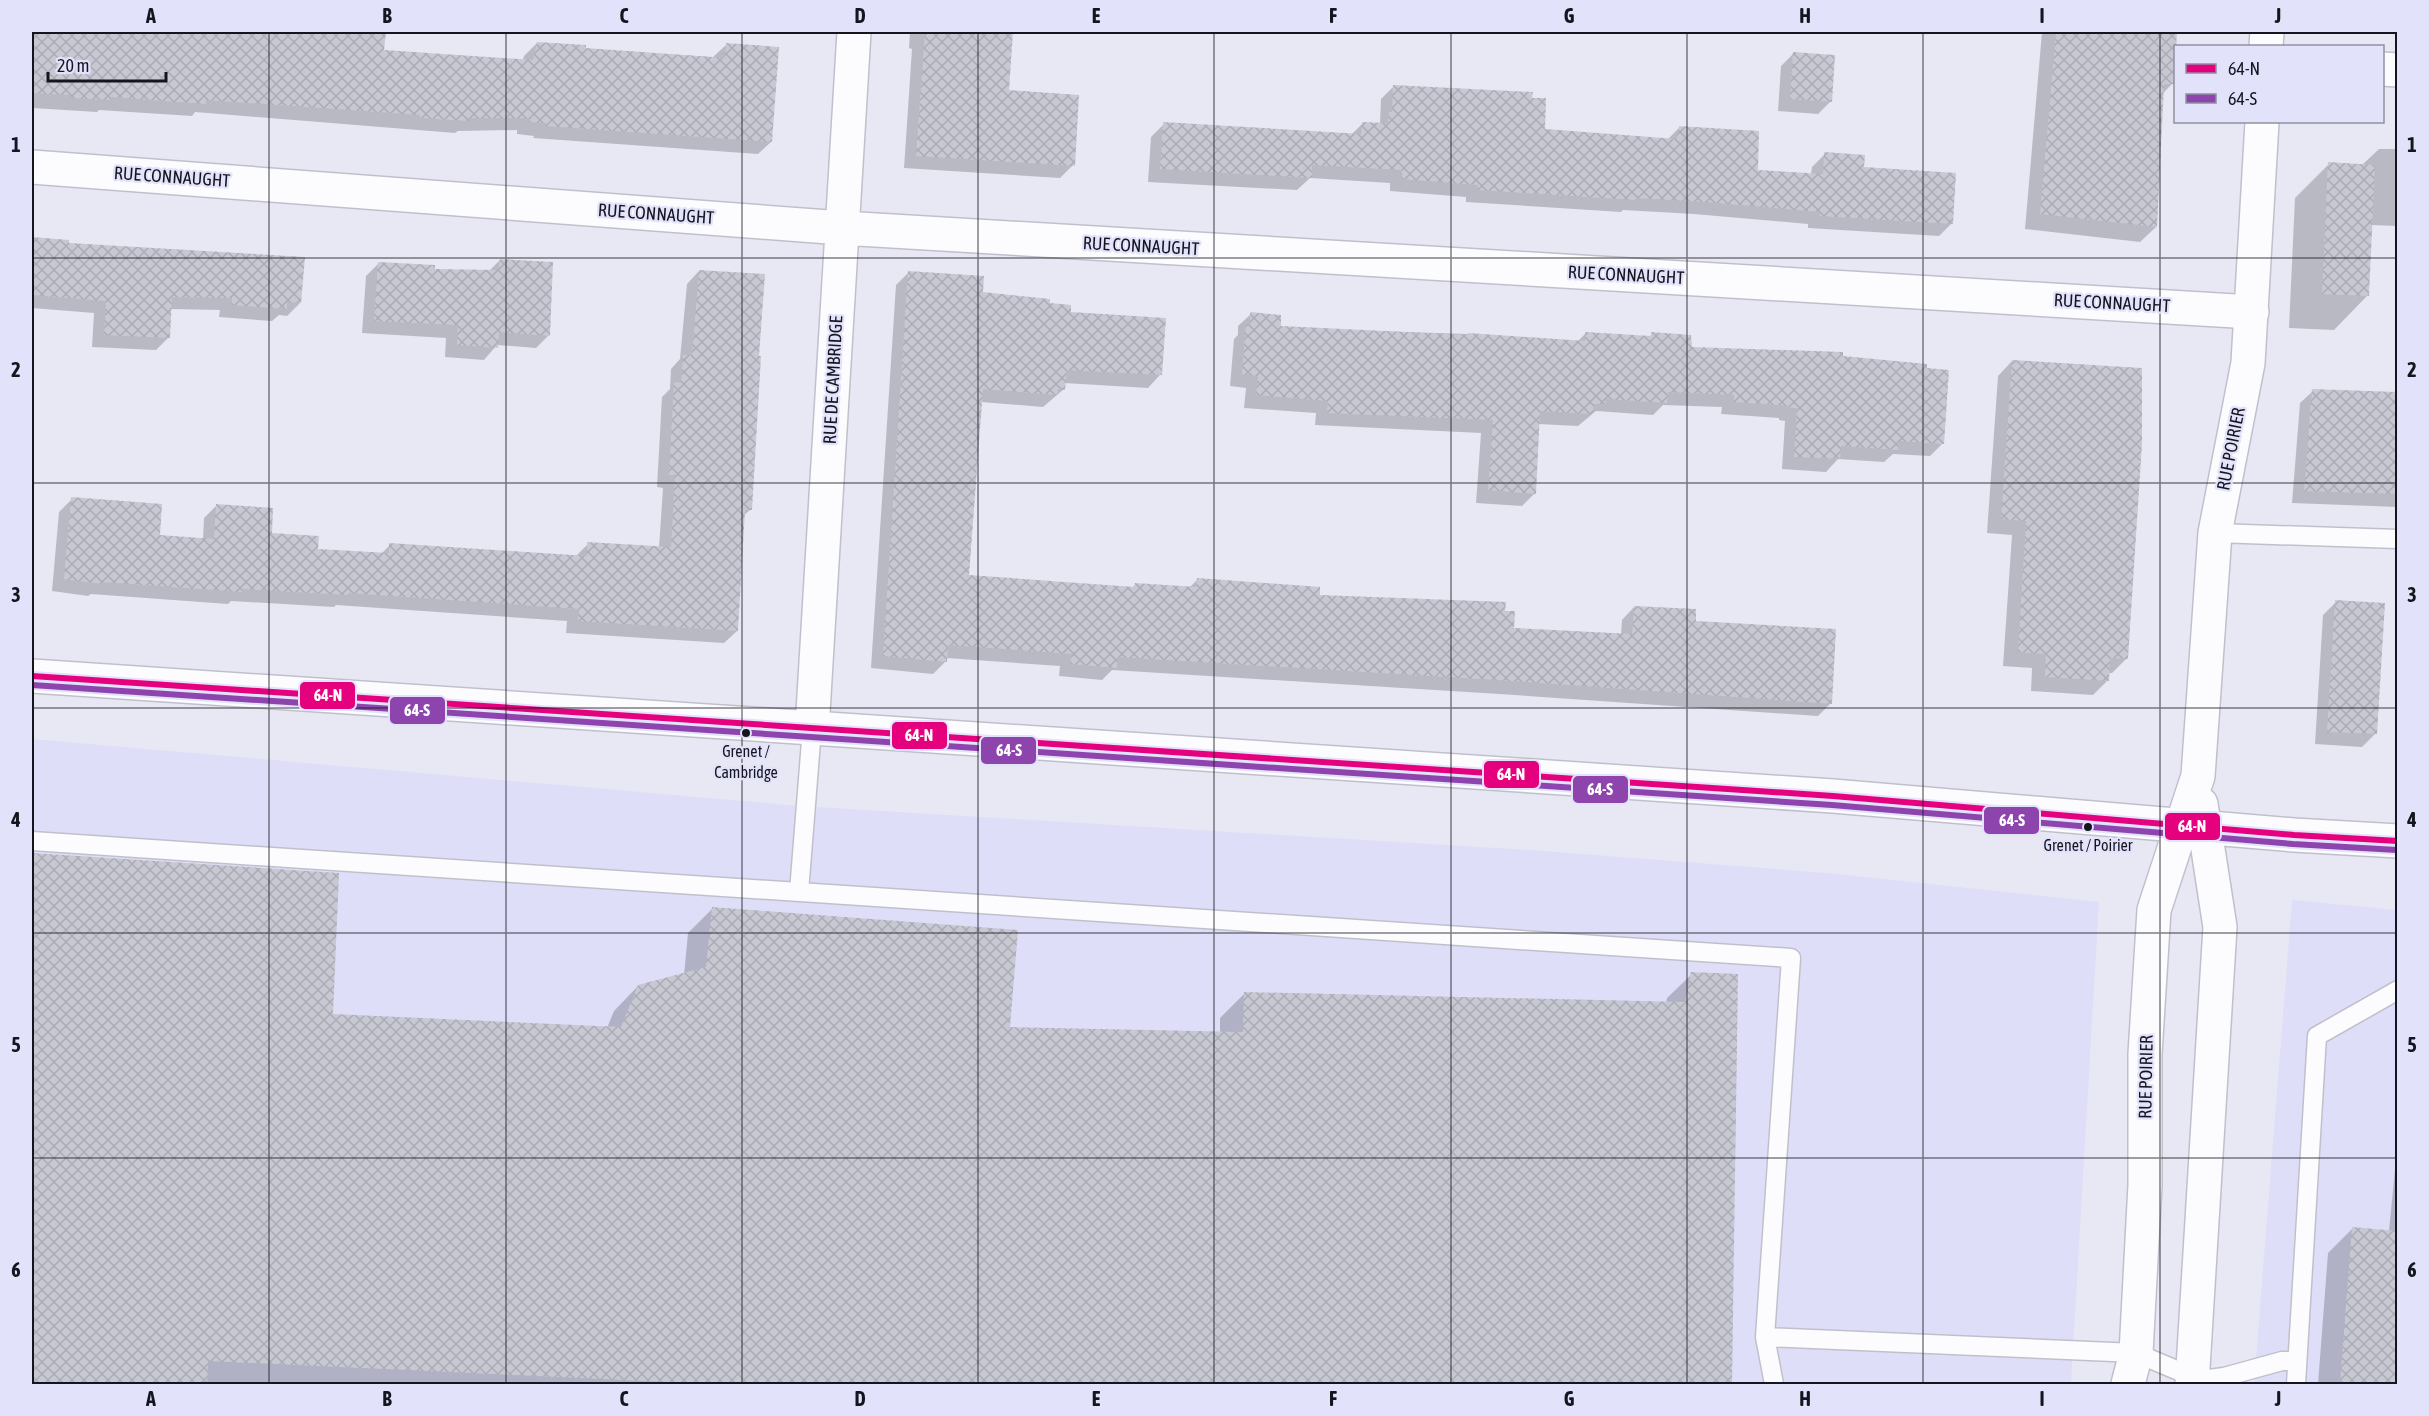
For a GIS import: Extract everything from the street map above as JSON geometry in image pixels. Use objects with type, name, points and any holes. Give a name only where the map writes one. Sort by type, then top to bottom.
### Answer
[{"type":"street","name":"RUE DE CAMBRIDGE","points":[[812,729],[854,32]]},
{"type":"street","name":"RUE POIRIER","points":[[2192,1381],[2220,927],[2194,825],[2215,533],[2248,363],[2262,123]]},
{"type":"street","name":"RUE CONNAUGHT","points":[[32,167],[842,228],[2252,312]]},
{"type":"street","points":[[32,676],[1833,796],[2294,835],[2397,841]]},
{"type":"street","name":"RUE POIRIER","points":[[2128,1384],[2136,1353],[2145,1185],[2145,1053],[2154,910],[2194,825]]},
{"type":"lane","points":[[2215,533],[2397,539]]},
{"type":"lane","points":[[799,891],[812,729]]},
{"type":"lane","points":[[32,841],[1791,958],[1765,1337],[1774,1384]]},
{"type":"lane","points":[[2296,1384],[2317,1036],[2397,990]]},
{"type":"lane","points":[[1765,1337],[2136,1353],[2192,1381],[2224,1377],[2282,1361],[2297,1361]]},
{"type":"shaded area","points":[[32,739],[800,806],[1530,850],[1827,873],[2099,902],[2071,1384],[32,1384]]},
{"type":"shaded area","points":[[2292,900],[2397,910],[2397,1384],[2254,1384]]},
{"type":"building","points":[[32,32],[386,32],[384,50],[533,60],[537,42],[586,45],[586,48],[725,58],[726,43],[779,47],[772,142],[545,126],[546,123],[529,122],[529,118],[469,118],[469,121],[420,118],[420,115],[206,100],[206,104],[111,97],[111,100],[71,98],[71,95],[32,93]]},
{"type":"building","points":[[925,32],[1013,32],[1009,90],[1079,95],[1075,166],[916,156]]},
{"type":"building","points":[[2056,32],[2086,34],[2086,32],[2177,32],[2176,45],[2174,45],[2174,84],[2164,84],[2157,227],[2040,214]]},
{"type":"building","points":[[1793,52],[1835,55],[1832,102],[1790,99]]},
{"type":"building","points":[[1393,85],[1533,92],[1532,98],[1546,98],[1545,129],[1677,139],[1679,126],[1759,131],[1758,170],[1823,174],[1824,152],[1865,155],[1864,167],[1956,173],[1953,224],[1820,216],[1820,212],[1707,202],[1478,190],[1478,185],[1402,179],[1402,170],[1312,165],[1312,178],[1160,169],[1163,122],[1361,134],[1362,122],[1388,123],[1389,112],[1392,112]]},
{"type":"building","points":[[2328,162],[2375,165],[2369,296],[2322,294]]},
{"type":"building","points":[[32,237],[69,240],[69,243],[305,257],[301,303],[287,302],[287,309],[231,305],[232,298],[172,297],[170,338],[104,335],[106,301],[32,295]]},
{"type":"building","points":[[500,259],[553,262],[550,336],[499,332],[498,348],[457,345],[458,325],[374,321],[378,262],[435,265],[435,269],[498,270]]},
{"type":"building","points":[[699,270],[765,274],[752,510],[745,510],[738,631],[578,621],[579,609],[348,593],[348,595],[242,589],[242,592],[103,582],[102,584],[64,579],[71,497],[162,504],[160,535],[214,539],[216,504],[273,508],[272,533],[319,536],[318,549],[389,553],[389,543],[587,556],[587,542],[671,547],[675,475],[669,475],[674,382],[681,383],[683,355],[692,355]]},
{"type":"building","points":[[908,271],[984,276],[983,292],[1050,299],[1050,303],[1071,305],[1071,312],[1166,318],[1162,375],[1067,370],[1065,390],[1058,389],[1057,395],[983,389],[969,575],[1134,587],[1135,583],[1196,587],[1197,578],[1320,587],[1320,595],[1506,602],[1505,611],[1515,611],[1514,628],[1632,634],[1634,606],[1696,609],[1696,621],[1836,629],[1832,704],[1513,681],[1117,657],[1117,668],[1070,664],[1072,654],[948,645],[947,662],[883,656]]},
{"type":"building","points":[[1250,312],[1281,315],[1281,326],[1468,335],[1468,333],[1585,341],[1585,332],[1651,336],[1651,332],[1691,335],[1692,347],[1843,352],[1843,356],[1927,364],[1927,368],[1949,370],[1944,444],[1899,441],[1898,450],[1841,446],[1840,459],[1794,457],[1797,408],[1734,402],[1734,395],[1668,392],[1667,403],[1606,399],[1605,404],[1594,404],[1593,414],[1540,411],[1536,494],[1488,490],[1493,420],[1327,413],[1328,401],[1256,395],[1258,376],[1242,374],[1246,324],[1250,324]]},
{"type":"building","points":[[2012,360],[2142,368],[2142,443],[2128,659],[2110,658],[2109,681],[2045,677],[2046,654],[2018,652],[2026,521],[2001,519]]},
{"type":"building","points":[[2312,389],[2397,392],[2397,494],[2304,491]]},
{"type":"building","points":[[2335,600],[2385,603],[2377,734],[2327,732]]},
{"type":"building","points":[[32,853],[339,873],[333,1014],[621,1027],[638,985],[706,967],[712,907],[1018,930],[1010,1027],[1243,1032],[1244,992],[1685,1002],[1691,972],[1738,974],[1732,1384],[671,1384],[668,1382],[208,1361],[207,1384],[32,1384]]},
{"type":"building","points":[[2352,1227],[2397,1231],[2397,1384],[2340,1384]]},
{"type":"transit line","name":"64-N","points":[[32,676],[1833,796],[2294,835],[2398,841]]},
{"type":"transit line","name":"64-S","points":[[32,685],[1832,805],[2293,844],[2397,850]]},
{"type":"place","name":"Grenet / Cambridge","points":[[746,733]]},
{"type":"place","name":"Grenet / Poirier","points":[[2088,827]]}]
